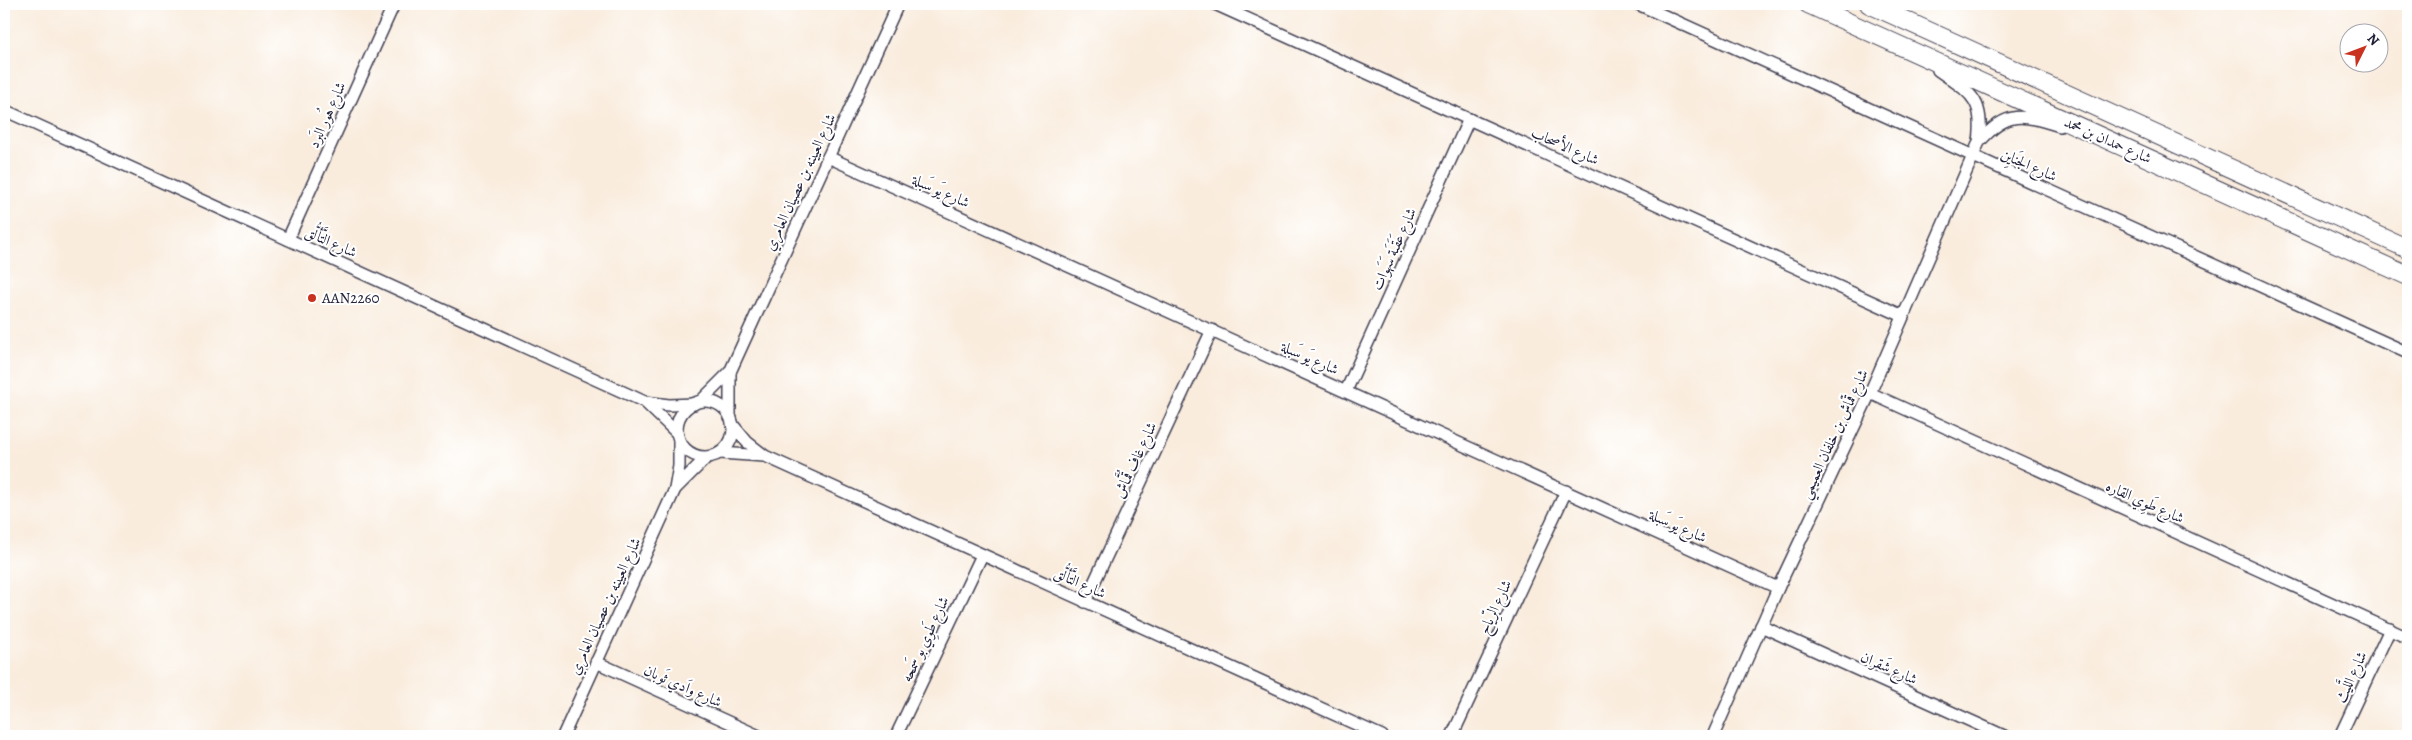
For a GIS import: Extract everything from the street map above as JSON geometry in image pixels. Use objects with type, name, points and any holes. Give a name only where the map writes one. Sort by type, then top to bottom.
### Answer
[{"type":"main road","name":"شارع حمدان بن محمد","points":[[1808,4],[2408,276]]},
{"type":"main road","name":"شارع حمدان بن محمد","points":[[1869,4],[2408,249]]},
{"type":"street","name":"شارع هُور البَرد","points":[[288,240],[394,4]]},
{"type":"street","name":"شارع العيينه بن عصيان العامري","points":[[697,403],[730,372],[898,4]]},
{"type":"street","name":"شارع الأصحاب","points":[[1215,4],[1903,316]]},
{"type":"street","name":"شارع الجَنايِن","points":[[1638,4],[2408,353]]},
{"type":"street","name":"شارع قمّاش بن خلفان العميمي","points":[[1920,55],[1965,88],[1975,100],[1981,120],[1979,142]]},
{"type":"street","name":"شارع التَّألُّق","points":[[4,110],[645,402],[669,405],[697,403]]},
{"type":"street","name":"شارع قمّاش بن خلفان العميمي","points":[[1713,736],[1778,588],[1870,393],[1979,142],[1996,124],[2016,116],[2032,118],[2092,133]]},
{"type":"street","name":"شارع عَقَبَة سَهَوات","points":[[1346,391],[1468,119]]},
{"type":"street","name":"شارع يَو سَبلة","points":[[828,157],[1778,588]]},
{"type":"street","name":"شارع غاف قُمَّاش","points":[[1085,602],[1212,330]]},
{"type":"street","name":"شارع العيينه بن عصيان العامري","points":[[730,372],[731,421]]},
{"type":"street","name":"شارع طَوِي القاره","points":[[1870,393],[2408,638]]},
{"type":"street","name":"شارع التَّألُّق","points":[[645,402],[678,437]]},
{"type":"street","points":[[697,403],[719,405],[731,421],[729,443],[720,453],[707,457],[694,455],[678,437],[679,418],[682,412],[697,403]]},
{"type":"street","name":"شارع التَّألُّق","points":[[731,421],[747,442],[765,456],[1382,736]]},
{"type":"street","name":"شارع العيينه بن عصيان العامري","points":[[563,736],[675,489],[679,466],[678,437]]},
{"type":"street","name":"شارع التَّألُّق","points":[[720,453],[765,456]]},
{"type":"street","name":"شارع العيينه بن عصيان العامري","points":[[675,489],[707,457]]},
{"type":"street","name":"شارع الرِّياح","points":[[1452,736],[1566,491]]},
{"type":"street","name":"شارع طَوِي بو سَمحه","points":[[896,736],[982,555]]},
{"type":"street","name":"شارع شَقران","points":[[1761,626],[2004,736]]},
{"type":"street","name":"شارع اللَّيث","points":[[2340,736],[2390,629]]},
{"type":"street","name":"شارع واَدي ثَوبان","points":[[596,662],[759,736]]},
{"type":"place","name":"AAN2260","points":[[312,298]]}]
